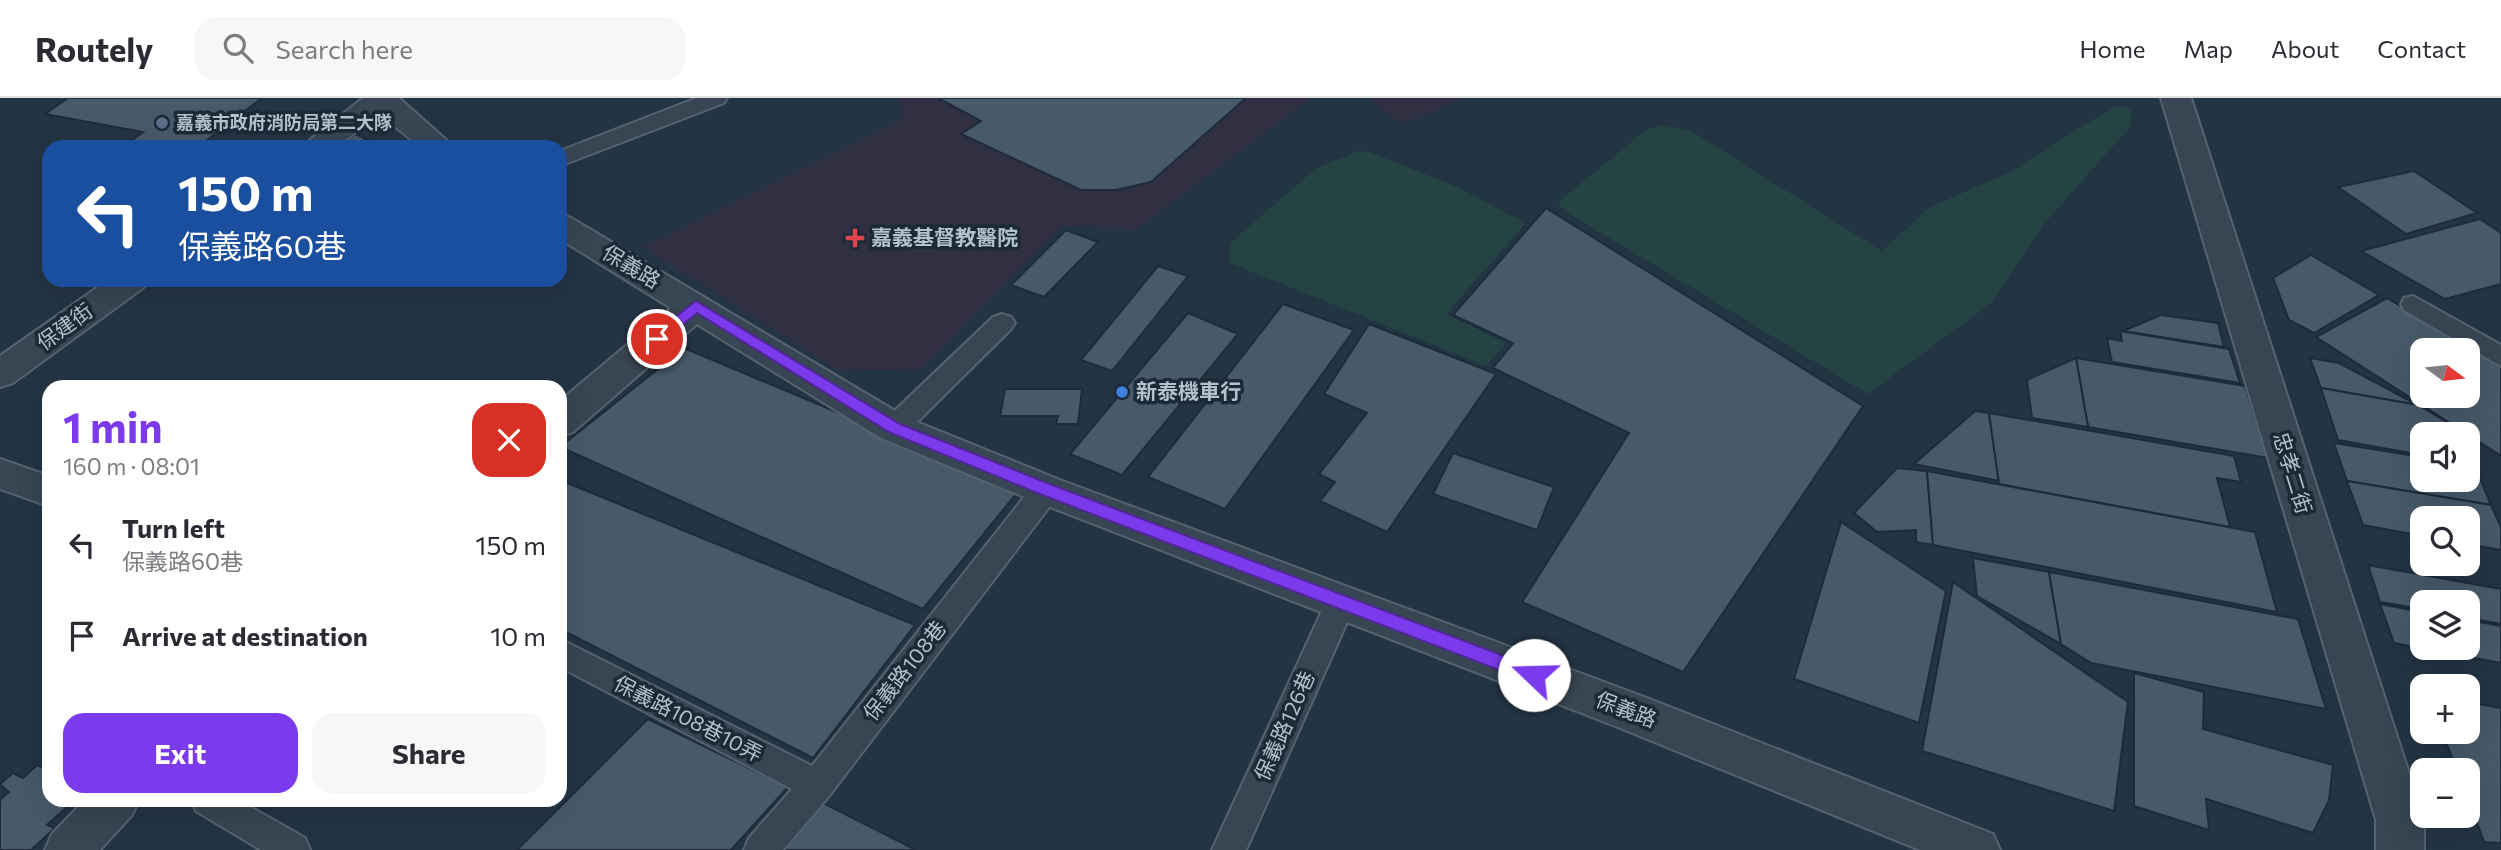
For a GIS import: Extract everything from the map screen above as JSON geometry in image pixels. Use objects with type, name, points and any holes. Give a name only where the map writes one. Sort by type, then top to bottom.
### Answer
[{"type":"street","name":"忠孝二街","points":[[2176,98],[2400,820],[2400,850]]},
{"type":"street","points":[[325,140],[381,99],[431,140]]},
{"type":"street","name":"保義路","points":[[567,229],[894,428],[1046,490],[1631,712],[1976,850]]},
{"type":"street","name":"保建街","points":[[0,374],[121,287]]},
{"type":"street","points":[[567,416],[696,306]]},
{"type":"street","points":[[0,474],[42,489]]},
{"type":"street","points":[[69,850],[110,807]]},
{"type":"lane","points":[[567,156],[716,98]]},
{"type":"lane","points":[[2413,304],[2501,357]]},
{"type":"lane","points":[[894,428],[1002,323]]},
{"type":"lane","name":"保義路108巷","points":[[761,850],[817,785],[1046,490]]},
{"type":"lane","name":"保義路126巷","points":[[1229,850],[1341,602]]},
{"type":"lane","name":"保義路108巷10弄","points":[[567,657],[817,785]]},
{"type":"lane","points":[[220,807],[293,850]]},
{"type":"shaded area","name":"嘉義基督教醫院","points":[[895,98],[1311,98],[1135,230],[1063,225],[921,369],[839,371],[643,247],[902,119],[904,108]]},
{"type":"shaded area","points":[[1368,98],[1463,98],[1402,124]]},
{"type":"green space","points":[[2113,107],[2132,107],[2130,127],[2043,225],[1990,304],[1868,394],[1563,210],[1558,202],[1646,130],[1662,125],[1690,130],[1882,251],[1930,207],[2008,173]]},
{"type":"green space","points":[[1358,151],[1370,152],[1455,186],[1526,223],[1446,314],[1506,343],[1486,366],[1230,263],[1230,243],[1315,169]]},
{"type":"building","name":"嘉義市政府消防局第二大隊","points":[[68,98],[262,98],[207,140],[132,140],[143,132],[45,114]]},
{"type":"building","points":[[938,98],[1246,98],[1151,182],[1116,190],[1081,190],[961,134],[981,121]]},
{"type":"building","points":[[356,134],[367,140],[347,140]]},
{"type":"building","points":[[2414,171],[2477,213],[2406,234],[2338,187]]},
{"type":"building","points":[[1546,208],[1863,406],[1683,672],[1522,602],[1629,433],[1493,368],[1513,343],[1453,315]]},
{"type":"building","points":[[2480,219],[2501,233],[2501,284],[2445,299],[2361,251]]},
{"type":"building","points":[[1066,230],[1098,242],[1044,297],[1011,285]]},
{"type":"building","points":[[2311,255],[2379,295],[2314,333],[2289,320],[2273,278]]},
{"type":"building","points":[[1158,266],[1188,276],[1112,371],[1081,360]]},
{"type":"building","points":[[2387,298],[2454,338],[2410,338],[2410,397],[2316,337]]},
{"type":"building","points":[[1283,304],[1354,330],[1225,509],[1148,477]]},
{"type":"building","points":[[1188,313],[1238,334],[1122,475],[1070,454]]},
{"type":"building","points":[[2161,315],[2218,323],[2224,347],[2123,331]]},
{"type":"building","points":[[1369,324],[1496,374],[1387,532],[1320,501],[1335,482],[1319,474],[1367,413],[1324,394]]},
{"type":"building","points":[[2120,331],[2229,349],[2240,383],[2112,362],[2107,338],[2122,341]]},
{"type":"building","points":[[684,348],[1020,489],[923,609],[567,450],[567,441]]},
{"type":"building","points":[[2480,353],[2501,366],[2501,456],[2480,442],[2480,422],[2448,422],[2426,408],[2480,408]]},
{"type":"building","points":[[2076,358],[2245,386],[2268,458],[2088,427]]},
{"type":"building","points":[[2076,358],[2088,427],[2032,418],[2027,380]]},
{"type":"building","points":[[2310,358],[2339,363],[2410,401],[2410,404],[2321,388]]},
{"type":"building","points":[[2321,388],[2410,404],[2410,408],[2423,408],[2445,422],[2410,422],[2410,453],[2338,440]]},
{"type":"building","points":[[1005,389],[1082,389],[1078,424],[1056,424],[1058,416],[1000,416]]},
{"type":"building","points":[[1975,411],[1989,413],[1999,481],[1914,464]]},
{"type":"building","points":[[1989,413],[2234,456],[2241,482],[2217,478],[2230,527],[1999,484]]},
{"type":"building","points":[[2334,443],[2410,455],[2410,492],[2347,481]]},
{"type":"building","points":[[1453,453],[1554,487],[1537,530],[1433,494]]},
{"type":"building","points":[[1897,468],[1927,471],[1933,545],[1916,542],[1916,530],[1877,532],[1854,513]]},
{"type":"building","points":[[1927,471],[2255,532],[2277,612],[1933,545]]},
{"type":"building","points":[[2480,478],[2491,505],[2413,492],[2480,492]]},
{"type":"building","points":[[2347,481],[2491,505],[2501,527],[2501,550],[2480,546],[2480,506],[2410,506],[2410,534],[2363,525]]},
{"type":"building","points":[[567,483],[915,625],[813,758],[567,633]]},
{"type":"building","points":[[1841,522],[1946,591],[1919,723],[1794,679]]},
{"type":"building","points":[[1973,558],[2049,572],[2061,644],[1977,596]]},
{"type":"building","points":[[2368,565],[2410,573],[2410,576],[2429,576],[2501,589],[2501,624],[2480,620],[2480,590],[2410,590],[2410,607],[2380,602]]},
{"type":"building","points":[[2049,572],[2298,619],[2326,709],[2091,663],[2061,644]]},
{"type":"building","points":[[1953,582],[2128,702],[2114,811],[1922,751]]},
{"type":"building","points":[[2380,604],[2410,610],[2410,646],[2394,643]]},
{"type":"building","points":[[2480,622],[2501,626],[2501,663],[2480,659]]},
{"type":"building","points":[[2134,673],[2204,692],[2203,729],[2333,765],[2329,800],[2313,833],[2206,799],[2209,830],[2134,806]]},
{"type":"building","points":[[2480,704],[2501,708],[2501,843],[2484,842],[2479,828],[2480,758],[2452,758],[2447,744],[2480,744]]},
{"type":"building","points":[[648,719],[788,787],[731,850],[517,850],[560,807],[567,807],[567,800]]},
{"type":"building","points":[[37,765],[42,768],[42,807],[67,807],[47,825],[55,828],[31,850],[0,850],[0,800],[9,792],[0,784],[13,773],[23,778]]},
{"type":"building","points":[[823,803],[916,850],[784,850]]},
{"type":"place","name":"嘉義市政府消防局第二大隊","points":[[162,123]]},
{"type":"place","name":"嘉義基督教醫院","points":[[855,238]]},
{"type":"place","name":"新泰機車行","points":[[1122,392]]},
{"type":"route","points":[[657,339],[696,306],[894,428],[1046,490],[1534,675]]}]
